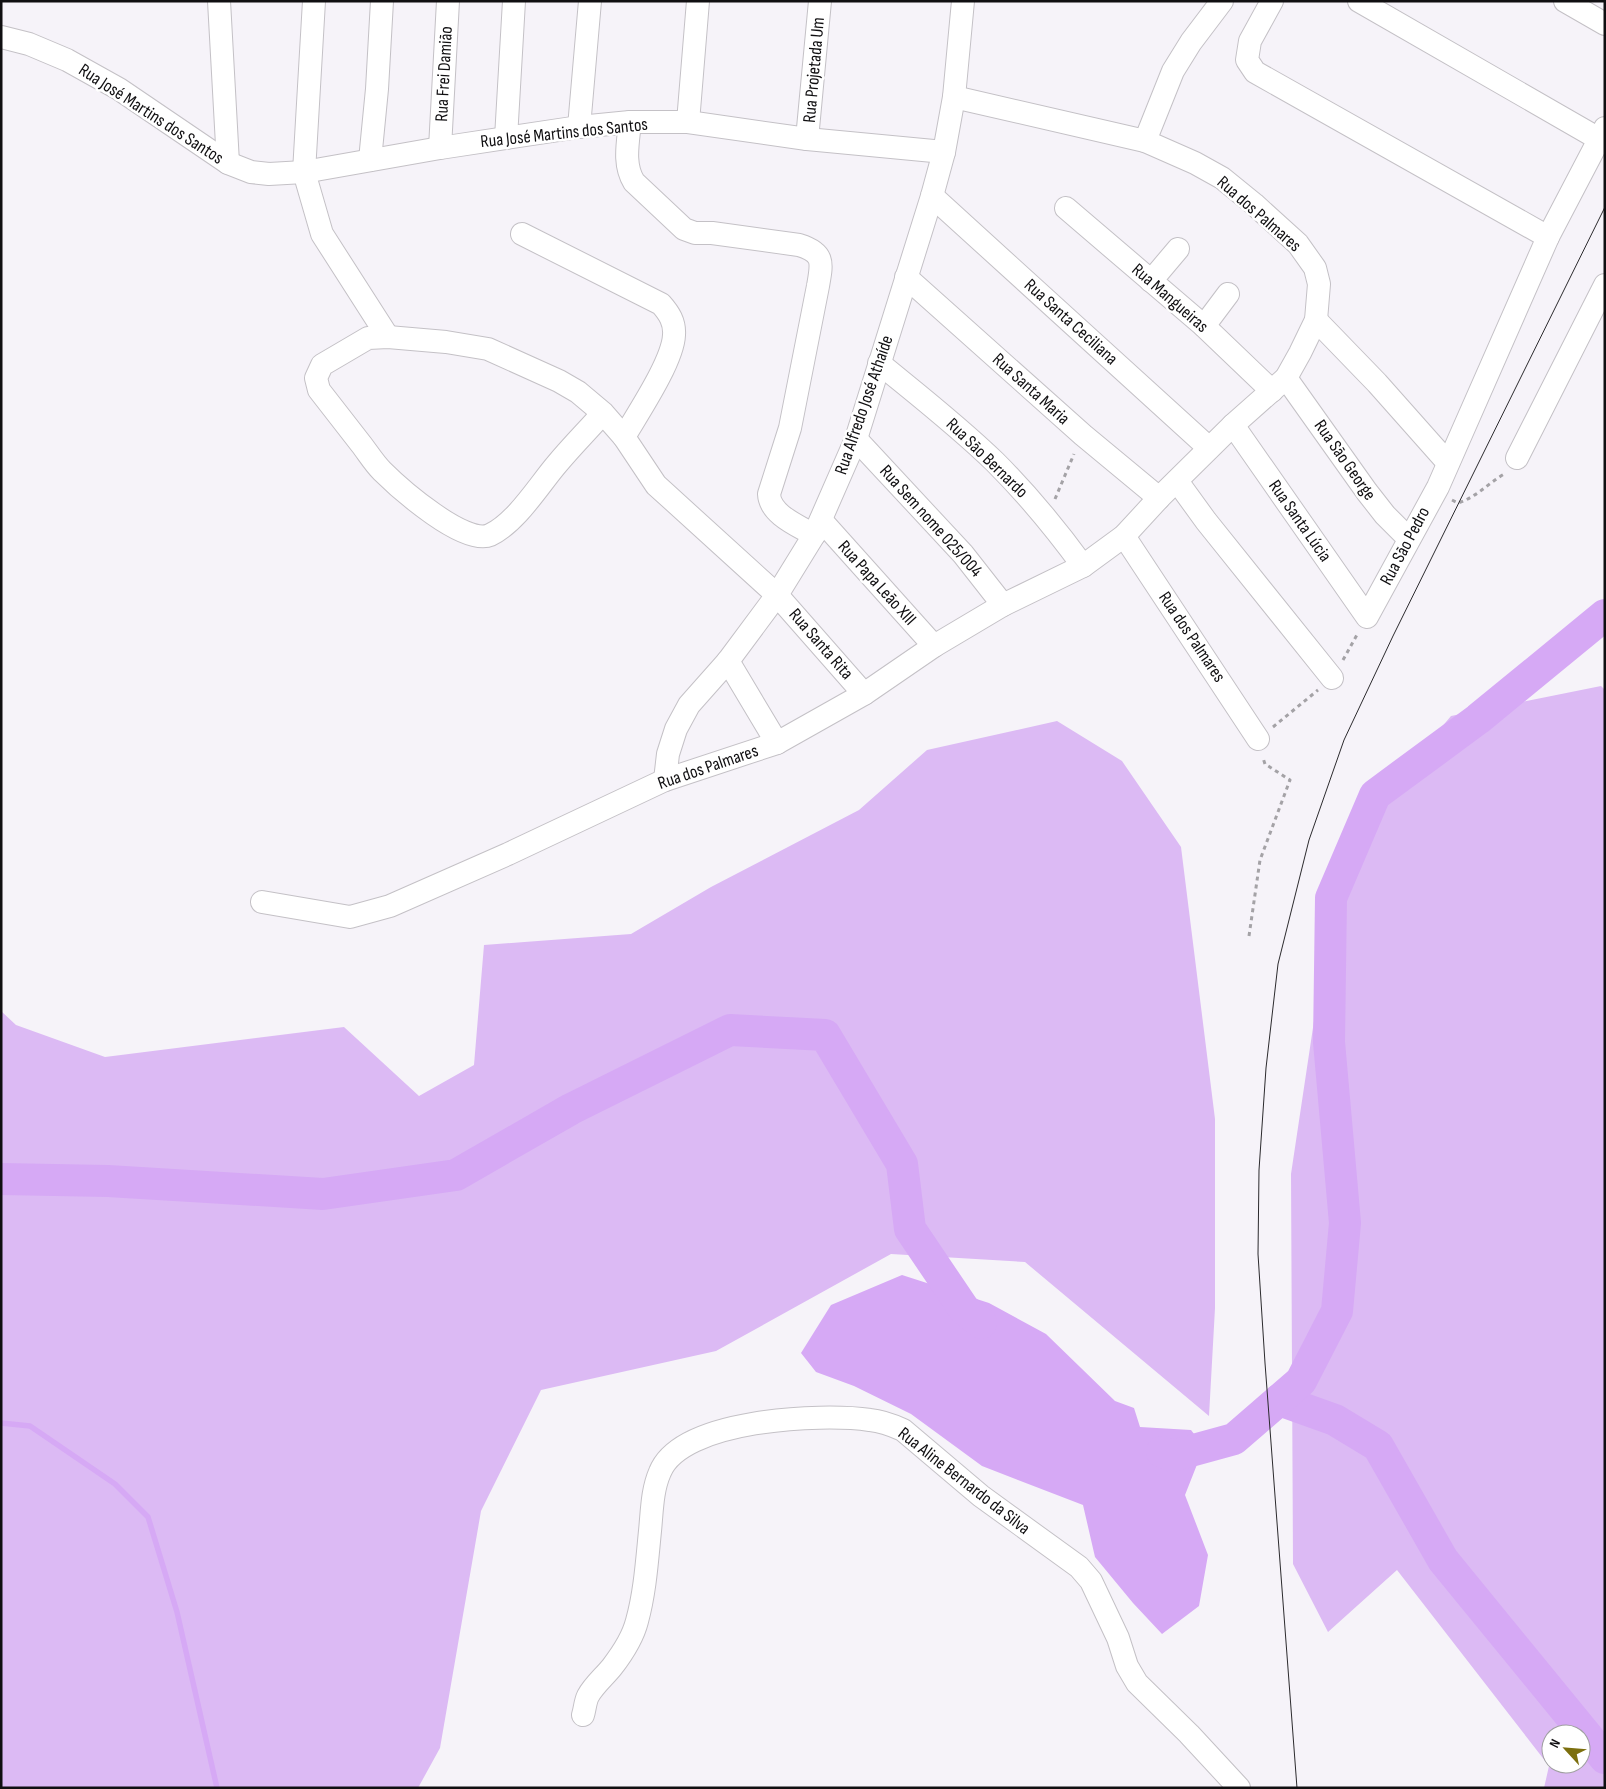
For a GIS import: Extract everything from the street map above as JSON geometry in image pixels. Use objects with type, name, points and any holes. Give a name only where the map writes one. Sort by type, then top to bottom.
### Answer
[{"type":"street","points":[[219,1],[228,164]]},
{"type":"street","points":[[314,1],[304,172],[322,234],[388,336]]},
{"type":"street","points":[[370,160],[377,89],[382,1]]},
{"type":"street","name":"Rua Frei Damião","points":[[440,148],[448,1]]},
{"type":"street","points":[[506,138],[514,1]]},
{"type":"street","points":[[579,127],[590,1]]},
{"type":"street","points":[[688,122],[698,1]]},
{"type":"street","name":"Rua Projetada Um","points":[[808,139],[820,1]]},
{"type":"street","name":"Rua Alfredo José Athaíde","points":[[665,780],[668,754],[676,729],[684,713],[728,661],[777,595],[818,527],[856,439],[932,196],[946,145],[954,97],[963,1]]},
{"type":"street","points":[[1145,141],[1173,71],[1191,42],[1222,1]]},
{"type":"street","points":[[1272,1],[1255,30],[1248,47],[1247,60],[1255,72],[1548,237]]},
{"type":"street","points":[[1359,1],[1602,134]]},
{"type":"street","points":[[1565,1],[1605,24]]},
{"type":"street","name":"Rua José Martins dos Santos","points":[[1,37],[29,44],[67,60],[119,89],[228,164],[251,172],[270,174],[304,172],[440,148],[579,127],[630,122],[688,122],[808,139],[946,145]]},
{"type":"street","name":"Rua dos Palmares","points":[[262,902],[350,917],[390,906],[508,854],[665,780],[777,743],[864,694],[934,646],[1003,605],[1083,566],[1124,536],[1232,425],[1279,384],[1300,353],[1316,320],[1319,284],[1315,268],[1298,244],[1254,204],[1222,178],[1195,163],[1145,141],[954,97]]},
{"type":"street","name":"Rua Papa Leão XIII","points":[[630,122],[627,163],[629,174],[634,182],[684,228],[695,233],[712,233],[799,245],[812,249],[819,256],[821,266],[818,286],[790,428],[770,494],[771,504],[776,510],[818,527],[934,646]]},
{"type":"street","name":"Rua São Pedro","points":[[1367,617],[1438,487],[1548,237],[1602,134]]},
{"type":"street","name":"Rua Santa Ceciliana","points":[[932,196],[1209,448]]},
{"type":"street","name":"Rua Mangueiras","points":[[1066,208],[1204,326],[1279,384]]},
{"type":"street","points":[[522,234],[661,304],[670,314],[674,335],[672,349],[624,437]]},
{"type":"street","points":[[1151,281],[1178,249]]},
{"type":"street","name":"Rua Santa Maria","points":[[906,277],[1083,435],[1159,498]]},
{"type":"street","points":[[1517,458],[1605,285]]},
{"type":"street","points":[[1204,326],[1228,294]]},
{"type":"street","points":[[1316,320],[1448,463]]},
{"type":"street","name":"Rua Santa Rita","points":[[604,413],[558,463],[515,516],[490,535],[484,537],[475,536],[457,529],[427,510],[382,471],[319,390],[316,378],[322,365],[368,338],[388,336],[446,342],[488,349],[560,381],[578,392],[604,413],[624,437],[656,485],[777,595],[864,694]]},
{"type":"street","name":"Rua São Bernardo","points":[[880,363],[960,429],[996,463],[1047,518],[1083,566]]},
{"type":"street","name":"Rua São George","points":[[1279,384],[1385,515],[1409,539]]},
{"type":"street","name":"Rua Santa Lúcia","points":[[1232,425],[1367,617]]},
{"type":"street","name":"Rua Sem nome 025/004","points":[[856,439],[963,554],[1003,605]]},
{"type":"street","points":[[1177,481],[1212,528],[1332,678]]},
{"type":"street","name":"Rua dos Palmares","points":[[1124,536],[1258,739]]},
{"type":"street","points":[[728,661],[777,743]]},
{"type":"street","name":"Rua Aline Bernardo da Silva","points":[[583,1715],[587,1698],[628,1644],[637,1622],[647,1561],[653,1495],[660,1471],[670,1456],[685,1444],[707,1435],[739,1426],[831,1417],[871,1420],[902,1430],[981,1496],[1079,1567],[1091,1581],[1118,1638],[1127,1666],[1137,1683],[1189,1734],[1239,1788]]},
{"type":"path","points":[[1047,518],[1083,435]]},
{"type":"path","points":[[1438,487],[1441,495],[1458,504],[1470,500],[1497,478],[1510,471],[1517,458]]},
{"type":"path","points":[[1248,936],[1260,860],[1290,780],[1265,764],[1258,739],[1332,678],[1367,617]]},
{"type":"shaded area","points":[[1601,686],[1605,690],[1605,1788],[1544,1788],[1547,1774],[1591,1774],[1591,1724],[1541,1724],[1541,1756],[1397,1570],[1328,1632],[1293,1564],[1291,1174],[1340,848],[1451,716]]},
{"type":"shaded area","points":[[1057,721],[1122,761],[1181,847],[1215,1119],[1215,1308],[1209,1416],[1025,1262],[891,1254],[716,1351],[541,1390],[481,1511],[440,1748],[418,1788],[1,1788],[1,1011],[16,1025],[105,1057],[344,1027],[419,1096],[474,1065],[484,945],[631,934],[711,887],[859,810],[927,750]]},
{"type":"shaded area","points":[[902,1275],[989,1303],[1046,1334],[1115,1401],[1134,1408],[1140,1427],[1191,1430],[1212,1457],[1198,1462],[1185,1495],[1208,1555],[1199,1606],[1162,1634],[1133,1603],[1095,1557],[1083,1505],[982,1466],[911,1414],[854,1386],[816,1372],[801,1353],[831,1305]]},
{"type":"waterway","points":[[1162,1452],[1172,1456],[1234,1439],[1301,1381],[1337,1311],[1345,1223],[1329,1042],[1331,898],[1375,795],[1478,719],[1605,615]]},
{"type":"waterway","points":[[1,1179],[108,1181],[323,1194],[456,1175],[571,1109],[730,1030],[825,1035],[902,1164],[910,1229],[964,1309],[981,1323]]},
{"type":"waterway","points":[[1279,1400],[1335,1420],[1378,1446],[1443,1560],[1605,1758]]},
{"type":"waterway","points":[[1,1423],[30,1426],[115,1484],[148,1517],[177,1612],[217,1788]]},
{"type":"tram line","points":[[1297,1788],[1258,1254],[1259,1170],[1266,1068],[1278,964],[1309,840],[1344,740],[1393,636],[1605,207]]}]
